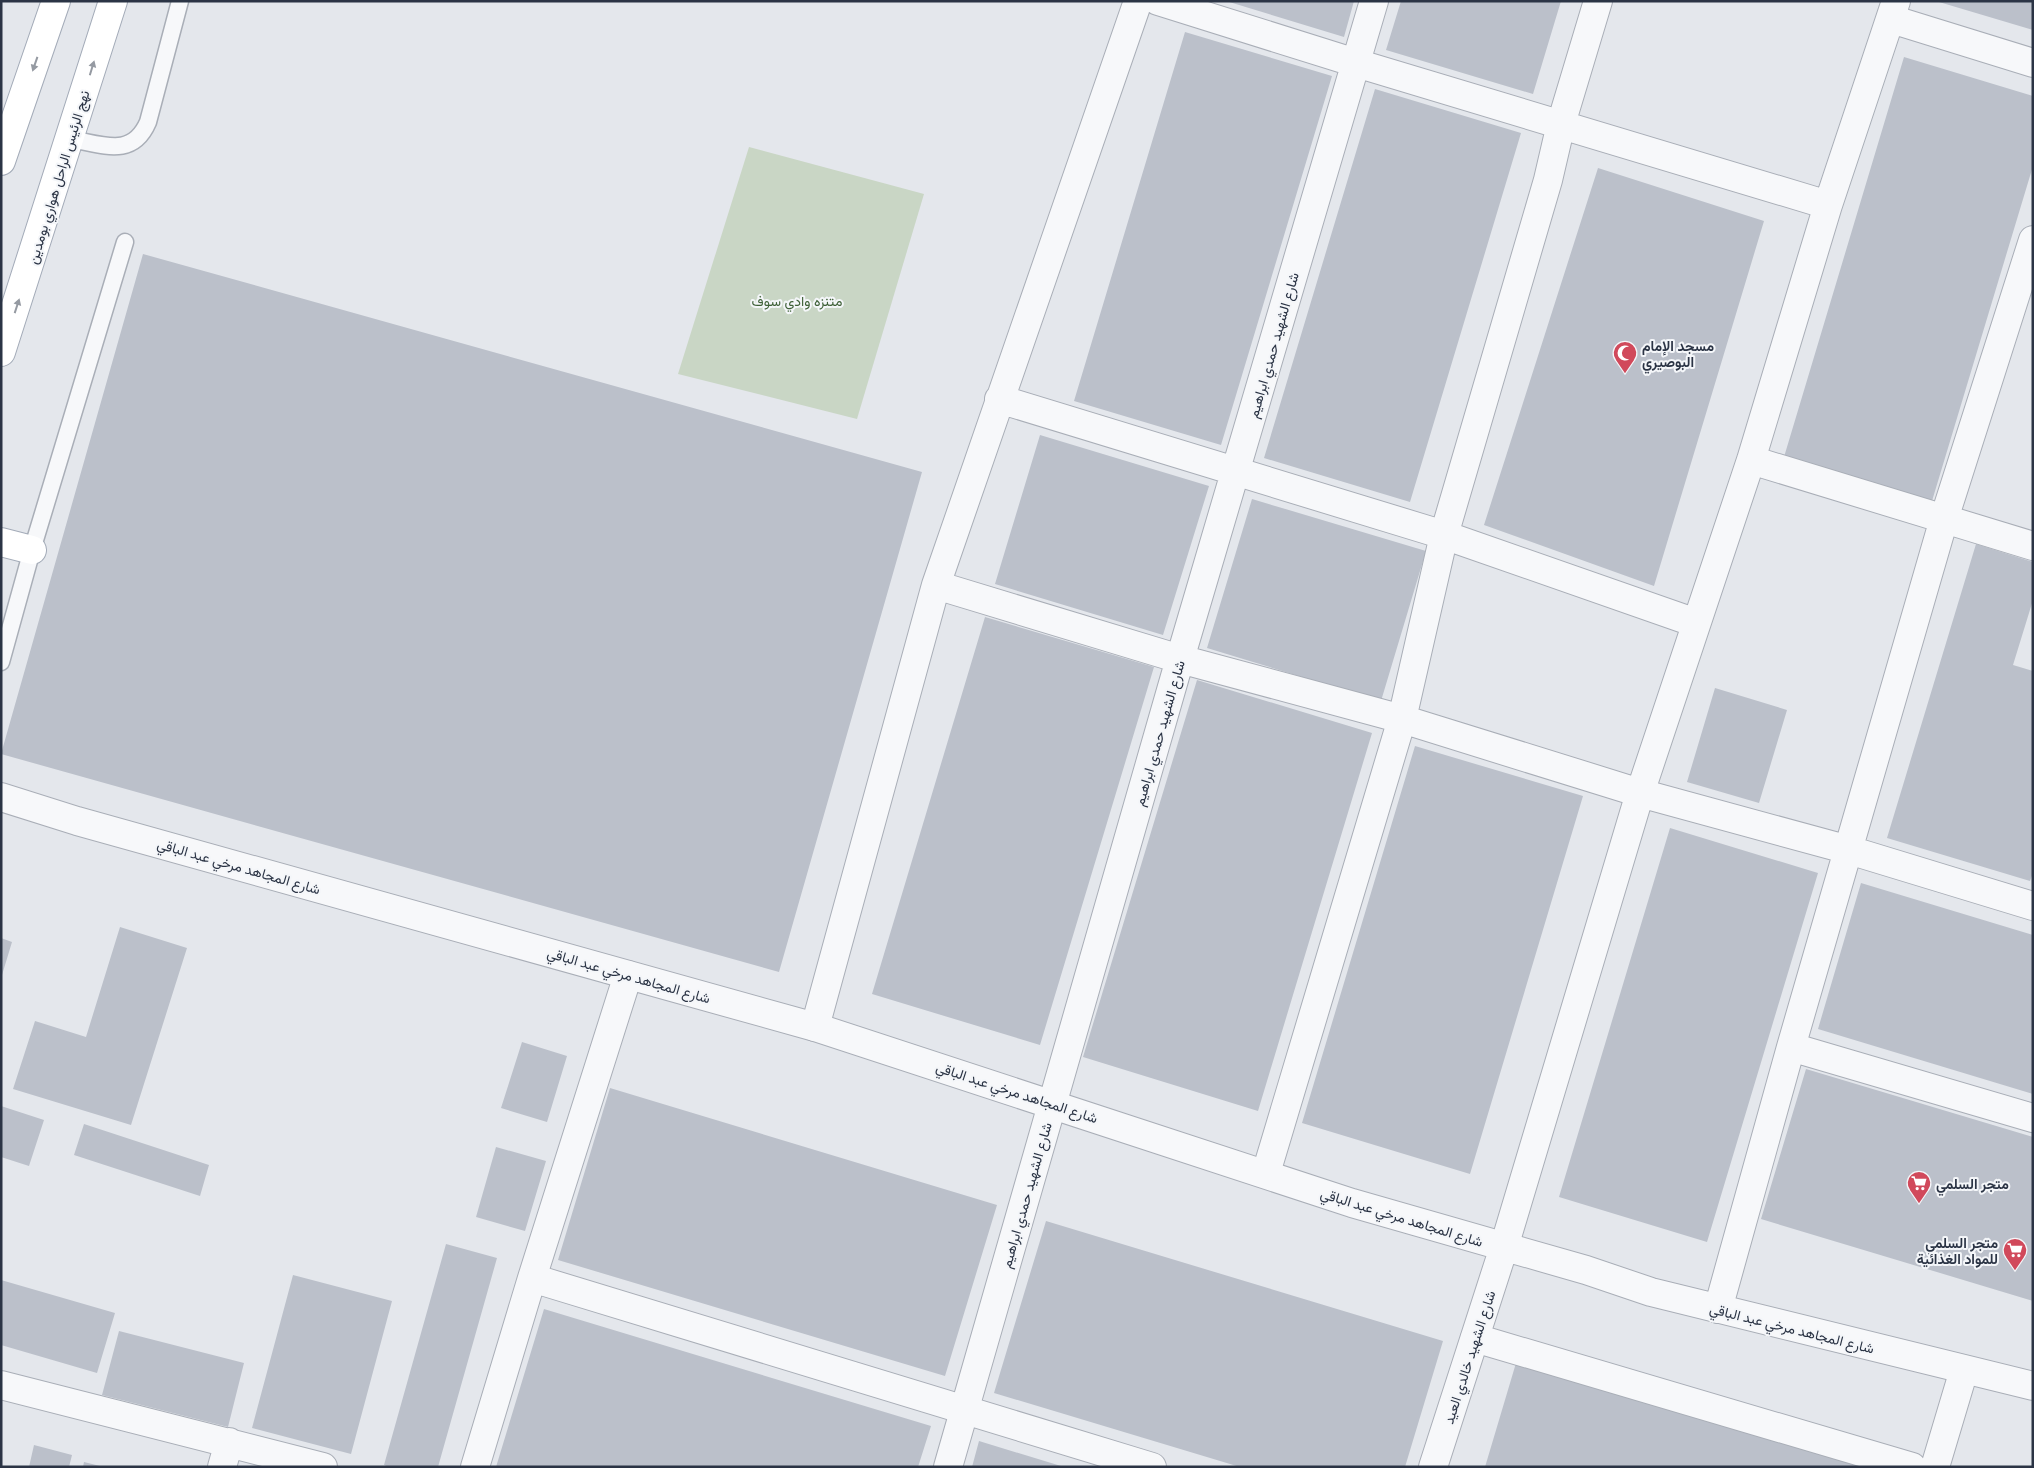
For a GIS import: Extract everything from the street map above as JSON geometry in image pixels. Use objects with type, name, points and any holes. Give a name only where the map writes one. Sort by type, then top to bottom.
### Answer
[{"type":"main road","points":[[1,162],[56,1]]},
{"type":"main road","name":"نهج الرئيس الراحل هواري بومدين","points":[[1,352],[113,1]]},
{"type":"main road","points":[[1,542],[32,550]]},
{"type":"street","points":[[815,1027],[936,585],[1138,1]]},
{"type":"street","points":[[1158,1],[1356,63],[1828,205]]},
{"type":"street","name":"شارع الشهيد حمدي ابراهيم","points":[[948,1467],[1180,660],[1374,1]]},
{"type":"street","points":[[1266,1173],[1402,719],[1444,535],[1598,1]]},
{"type":"street","points":[[1894,10],[2033,63]]},
{"type":"street","name":"شارع الشهيد خالدي العيد","points":[[1433,1467],[1504,1247],[1640,793],[1751,460],[1828,205],[1894,10]]},
{"type":"street","points":[[1718,1309],[1791,1047],[1944,520],[2033,240]]},
{"type":"street","points":[[999,399],[1444,535],[1696,623]]},
{"type":"street","points":[[1751,460],[2033,546]]},
{"type":"street","points":[[936,585],[1180,660],[1402,719],[1640,793],[1849,850],[2033,906]]},
{"type":"street","name":"شارع المجاهد مرخي عبد الباقي","points":[[1,797],[78,821],[815,1027],[1360,1205],[1586,1270],[1651,1292],[2033,1386]]},
{"type":"street","points":[[475,1467],[532,1278],[628,975]]},
{"type":"street","points":[[1791,1047],[2033,1118]]},
{"type":"street","points":[[532,1278],[1152,1467]]},
{"type":"street","points":[[1475,1338],[1912,1467]]},
{"type":"street","points":[[1935,1467],[1964,1370]]},
{"type":"street","points":[[1,1384],[226,1454],[323,1467]]},
{"type":"lane","points":[[70,139],[122,147],[133,142],[143,134],[148,122],[180,1]]},
{"type":"lane","points":[[1,662],[32,550],[125,242]]},
{"type":"green space","name":"متنزه وادي سوف","points":[[749,147],[924,194],[857,419],[678,374]]},
{"type":"building","points":[[1226,1],[1354,1],[1344,37]]},
{"type":"building","points":[[1401,1],[1561,1],[1533,94],[1386,50]]},
{"type":"building","points":[[1939,1],[2033,1],[2033,30],[1939,2]]},
{"type":"building","points":[[1185,32],[1332,76],[1221,445],[1074,401]]},
{"type":"building","points":[[1904,57],[2033,96],[2033,166],[1932,501],[1784,457]]},
{"type":"building","points":[[1375,89],[1521,133],[1410,502],[1264,458]]},
{"type":"building","name":"مسجد الإمام البوصيري","points":[[1598,168],[1764,221],[1654,586],[1484,525]]},
{"type":"building","points":[[143,254],[922,472],[779,972],[1,754]]},
{"type":"building","points":[[1040,435],[1209,486],[1163,635],[995,584]]},
{"type":"building","points":[[1252,499],[1426,551],[1381,701],[1207,648]]},
{"type":"building","points":[[1976,544],[2033,562],[2033,600],[2013,665],[2033,671],[2033,873],[2030,881],[1887,838]]},
{"type":"building","points":[[985,617],[1154,667],[1040,1045],[872,994]]},
{"type":"building","points":[[1197,680],[1372,733],[1258,1111],[1083,1057]]},
{"type":"building","points":[[1715,688],[1787,710],[1759,803],[1687,782]]},
{"type":"building","points":[[1415,746],[1583,796],[1470,1174],[1302,1123]]},
{"type":"building","points":[[1670,828],[1818,873],[1707,1242],[1559,1197]]},
{"type":"building","points":[[1861,883],[2033,935],[2033,1094],[1818,1029]]},
{"type":"building","points":[[120,927],[187,948],[131,1125],[13,1089],[35,1021],[86,1037]]},
{"type":"building","points":[[1,938],[12,942],[2,975],[1,975]]},
{"type":"building","points":[[522,1042],[567,1056],[547,1122],[501,1108]]},
{"type":"building","points":[[1806,1069],[2033,1137],[2033,1301],[1761,1219]]},
{"type":"building","points":[[610,1088],[997,1205],[945,1376],[558,1260]]},
{"type":"building","points":[[1,1106],[44,1120],[29,1166],[1,1157]]},
{"type":"building","points":[[84,1124],[209,1165],[200,1196],[74,1155]]},
{"type":"building","points":[[496,1147],[546,1161],[525,1231],[476,1217]]},
{"type":"building","points":[[1046,1221],[1443,1341],[1405,1467],[1240,1467],[994,1393]]},
{"type":"building","points":[[446,1244],[497,1258],[438,1467],[389,1467],[384,1465]]},
{"type":"building","points":[[293,1275],[392,1301],[351,1454],[252,1428]]},
{"type":"building","points":[[1,1280],[115,1313],[97,1373],[1,1345]]},
{"type":"building","points":[[544,1309],[931,1426],[918,1467],[496,1467]]},
{"type":"building","points":[[119,1331],[244,1363],[228,1427],[102,1395]]},
{"type":"building","points":[[1516,1363],[1858,1466],[1858,1467],[1485,1467]]},
{"type":"building","points":[[979,1441],[1061,1466],[1061,1467],[972,1467]]},
{"type":"building","points":[[34,1445],[72,1455],[69,1467],[29,1467]]},
{"type":"building","points":[[84,1462],[100,1466],[100,1467],[83,1467]]},
{"type":"place","name":"مسجد الإمام البوصيري","points":[[1625,374]]},
{"type":"place","name":"متجر السلمي","points":[[1919,1204]]},
{"type":"place","name":"متجر السلمي للمواد الغذائية","points":[[2015,1271]]}]
